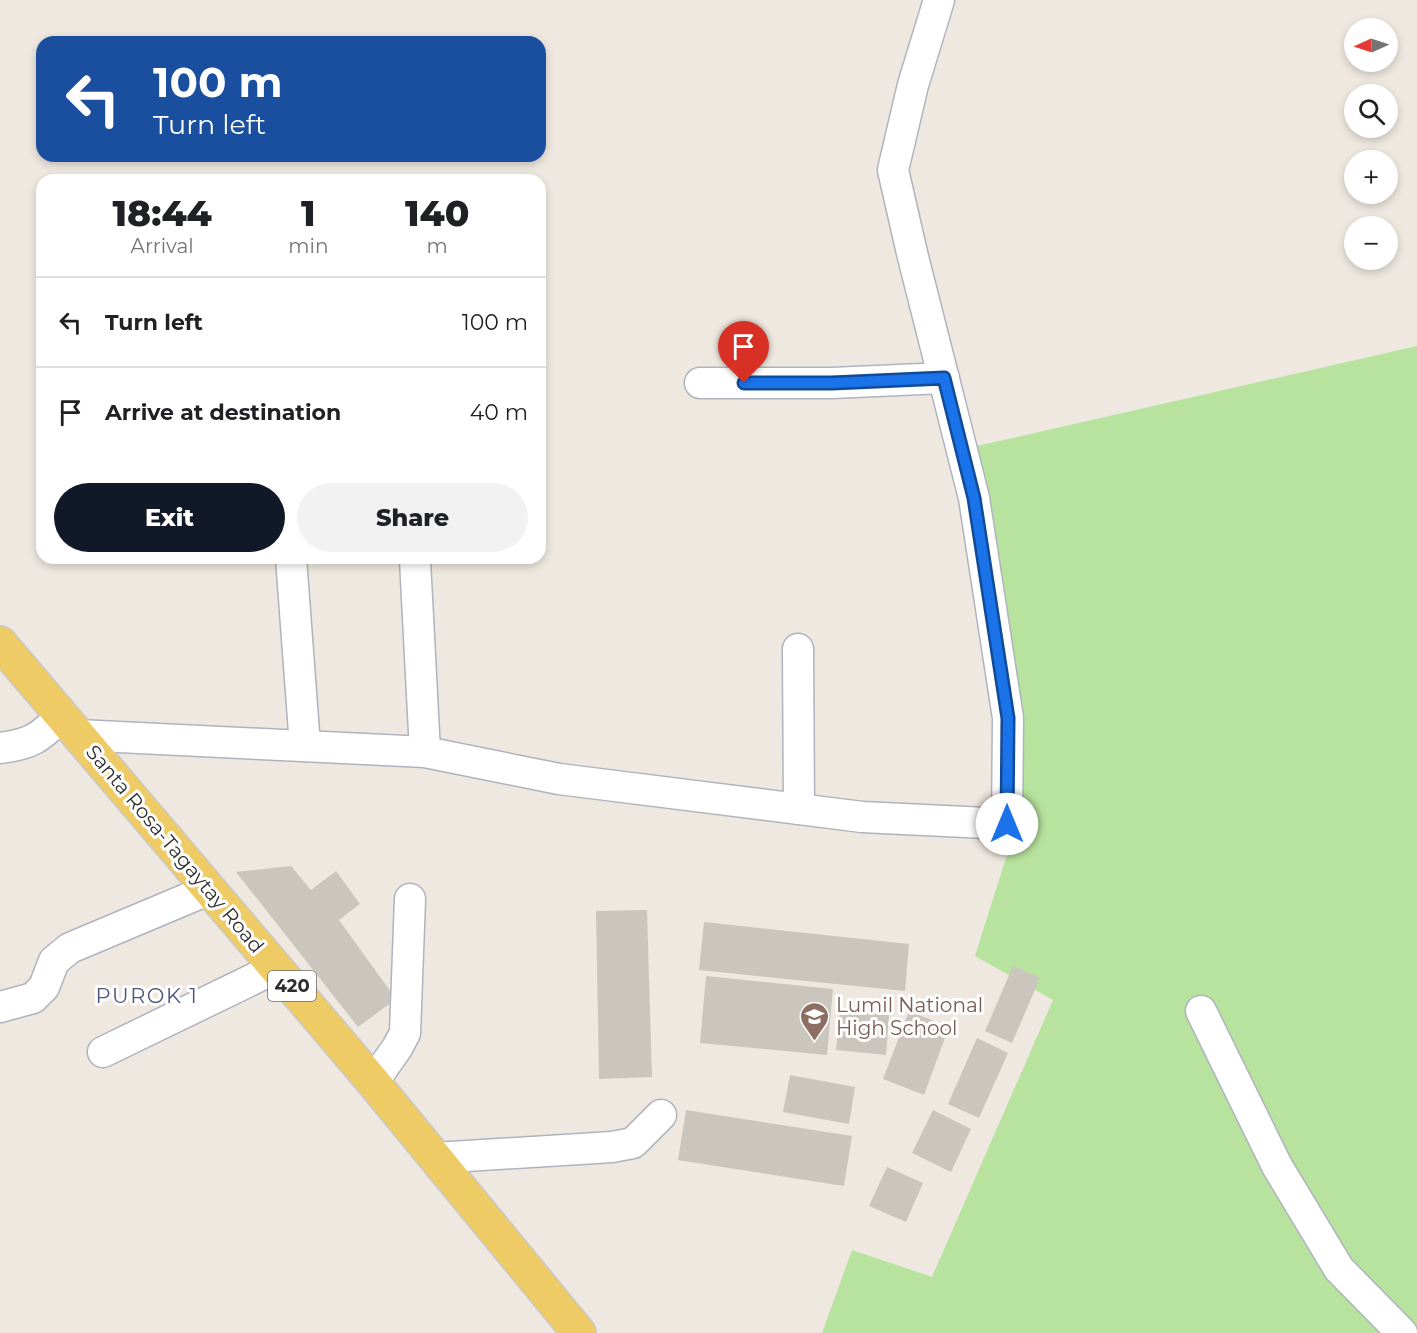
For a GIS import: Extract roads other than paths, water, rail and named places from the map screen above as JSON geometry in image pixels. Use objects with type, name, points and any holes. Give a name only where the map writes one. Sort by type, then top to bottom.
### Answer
[{"type":"main road","name":"Santa Rosa-Tagaytay Road","points":[[0,644],[373,1082],[574,1331]]},
{"type":"street","points":[[0,748],[20,746],[70,726],[305,746],[425,752],[559,779],[862,818],[1007,824],[1008,718],[974,498],[893,170],[913,85],[939,0]]},
{"type":"street","points":[[700,383],[832,383],[944,378]]},
{"type":"street","points":[[291,564],[305,746]]},
{"type":"street","points":[[415,564],[425,752]]},
{"type":"street","points":[[798,649],[799,809]]},
{"type":"street","points":[[0,1007],[33,998],[44,987],[54,961],[70,948],[208,890]]},
{"type":"street","points":[[373,1082],[405,1033],[410,899]]},
{"type":"street","points":[[103,1052],[276,968]]},
{"type":"street","points":[[1201,1011],[1277,1166],[1339,1269],[1402,1333]]},
{"type":"street","points":[[435,1158],[612,1147],[633,1143],[661,1115]]},
{"type":"place","name":"Lumil National High School","points":[[815,1042]]},
{"type":"district","name":"PUROK 1","points":[[147,996]]}]
